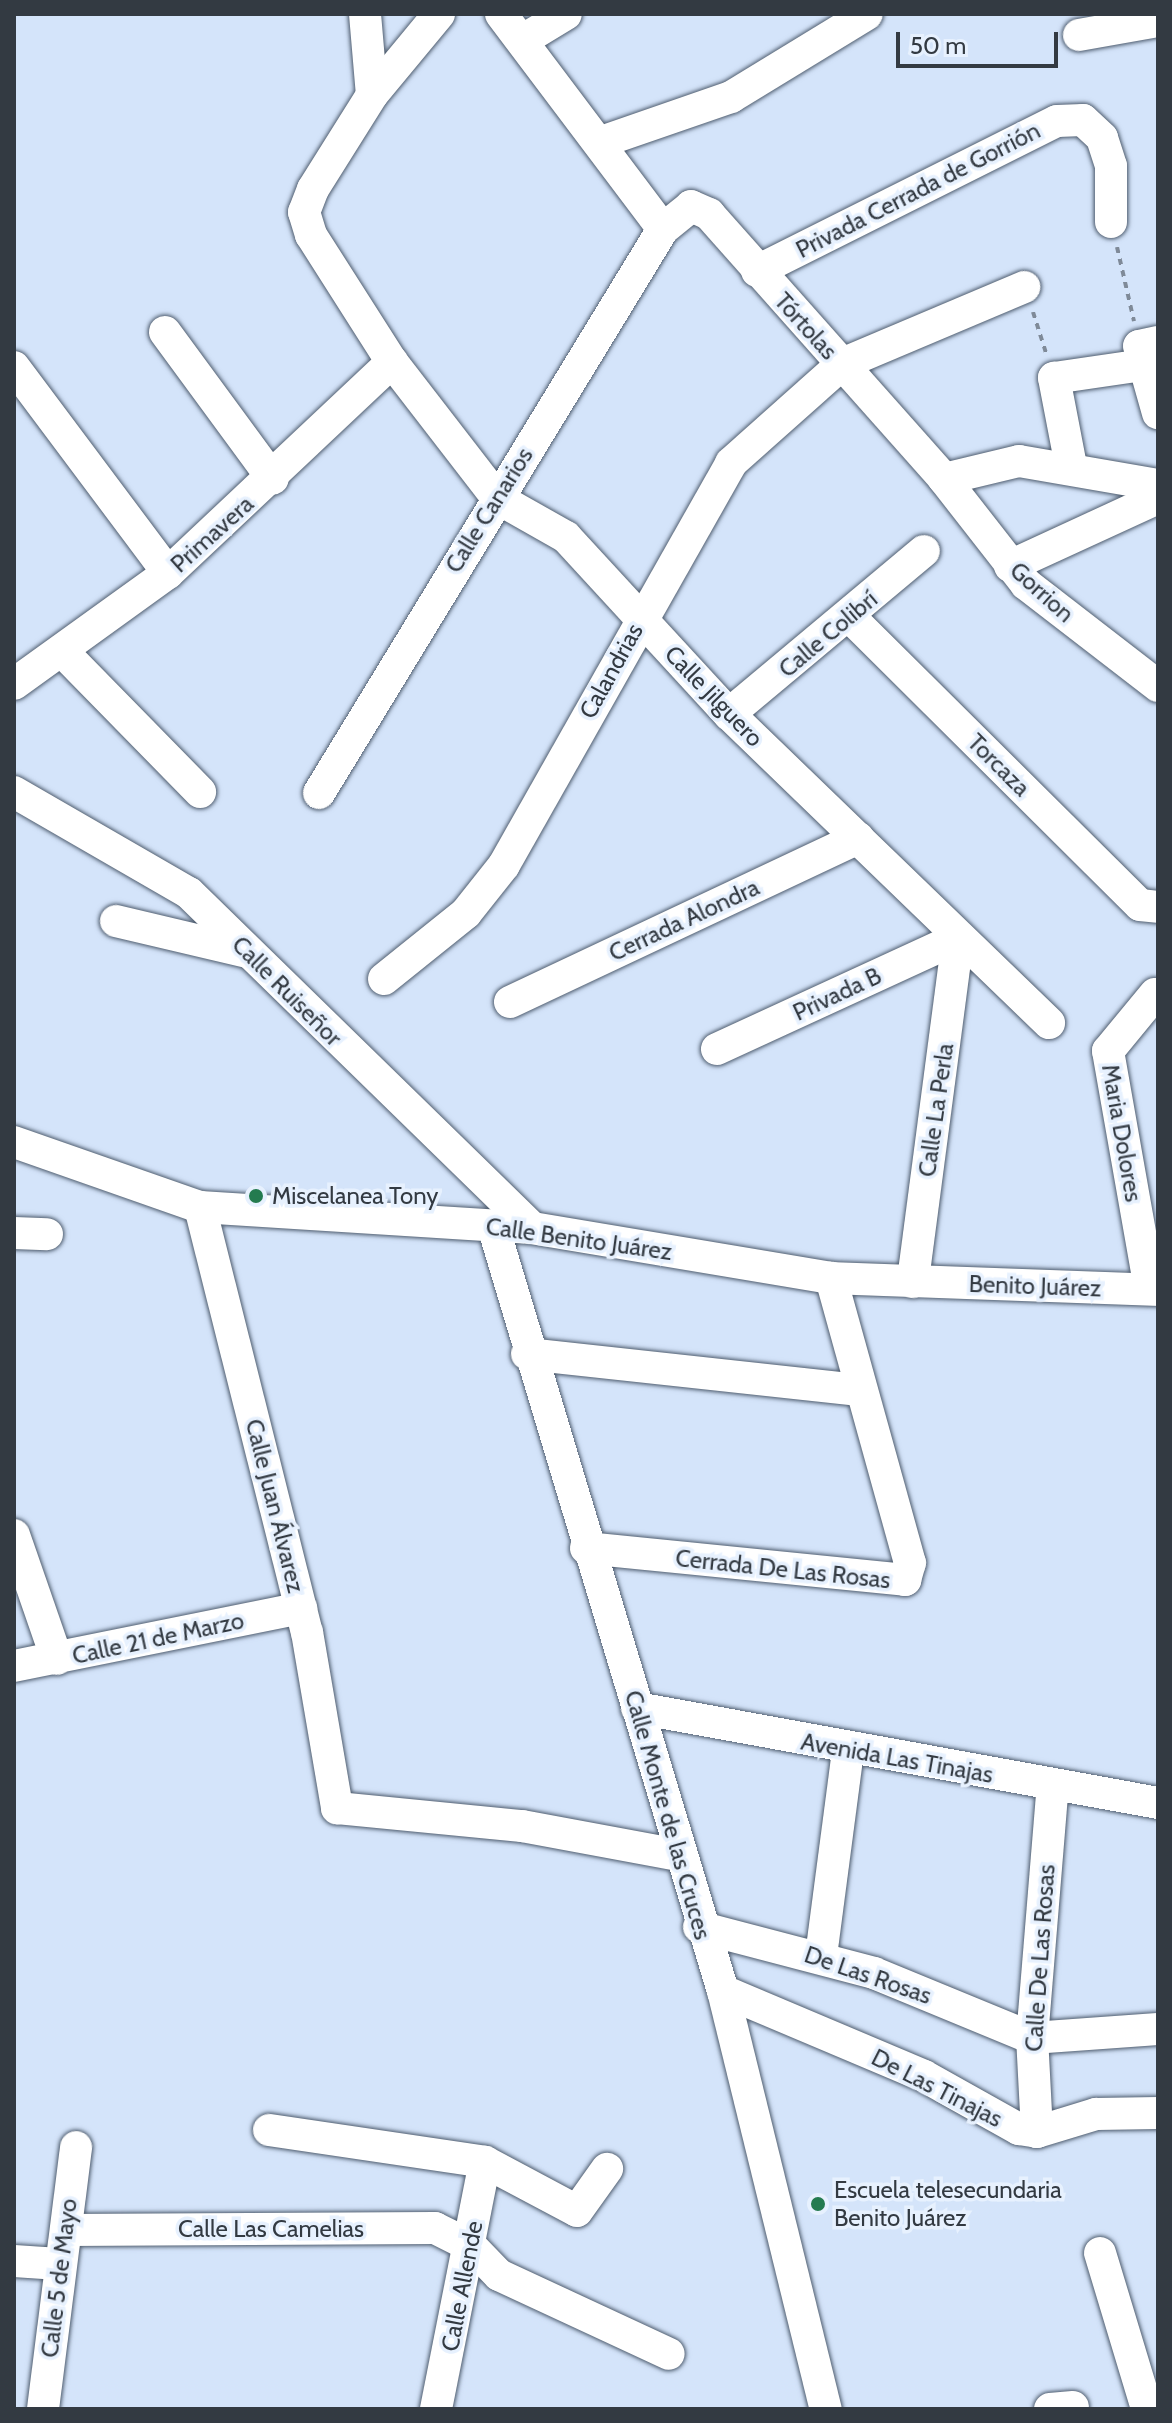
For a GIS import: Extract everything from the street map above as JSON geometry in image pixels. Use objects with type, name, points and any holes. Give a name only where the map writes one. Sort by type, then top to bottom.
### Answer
[{"type":"street","points":[[365,14],[372,95]]},
{"type":"street","points":[[372,95],[439,14]]},
{"type":"street","points":[[501,14],[601,142],[663,229]]},
{"type":"street","points":[[523,40],[566,14]]},
{"type":"street","points":[[601,142],[731,97],[867,14]]},
{"type":"street","points":[[1079,35],[1158,21]]},
{"type":"street","name":"Calle Jilguero","points":[[372,95],[304,212],[392,362],[497,498],[566,537],[729,714],[1049,1023]]},
{"type":"street","name":"Privada Cerrada de Gorrión","points":[[757,271],[1057,121],[1083,120],[1102,138],[1111,166],[1111,222]]},
{"type":"street","name":"Tórtolas","points":[[663,229],[691,206],[702,208],[944,479]]},
{"type":"street","name":"Calle Canarios","points":[[319,793],[663,229]]},
{"type":"street","name":"Calandrias","points":[[384,979],[466,913],[504,865],[640,618],[731,463],[842,364],[1024,287]]},
{"type":"street","points":[[165,332],[273,479]]},
{"type":"street","points":[[1071,466],[1054,378],[1147,351],[1158,413]]},
{"type":"street","name":"Primavera","points":[[14,684],[63,652],[168,573],[273,479],[392,362]]},
{"type":"street","points":[[14,367],[168,573]]},
{"type":"street","points":[[944,479],[1006,461],[1071,466],[1158,485]]},
{"type":"street","name":"Gorrion","points":[[944,479],[1010,566],[1158,686]]},
{"type":"street","points":[[1010,566],[1158,498]]},
{"type":"street","name":"Calle Colibrí","points":[[729,714],[851,618],[924,551]]},
{"type":"street","name":"Torcaza","points":[[851,618],[1154,908]]},
{"type":"street","points":[[63,652],[200,792]]},
{"type":"street","name":"Calle Ruiseñor","points":[[14,792],[189,893],[532,1228]]},
{"type":"street","name":"Cerrada Alondra","points":[[510,1002],[858,838]]},
{"type":"street","points":[[116,921],[247,952]]},
{"type":"street","name":"Privada B","points":[[717,1049],[958,938]]},
{"type":"street","name":"Calle La Perla","points":[[913,1282],[958,938]]},
{"type":"street","name":"Maria Dolores","points":[[1154,1289],[1108,1051],[1155,994]]},
{"type":"street","name":"Calle Benito Juárez","points":[[14,1142],[200,1207],[532,1228],[831,1278],[913,1282]]},
{"type":"street","name":"Calle Juan Álvarez","points":[[200,1207],[301,1608],[337,1808],[522,1826],[678,1855]]},
{"type":"street","name":"Calle Monte de las Cruces","points":[[493,1226],[527,1354],[637,1708],[699,1927],[723,1991],[826,2409]]},
{"type":"street","points":[[14,1233],[47,1234]]},
{"type":"street","name":"Cerrada De Las Rosas","points":[[586,1548],[905,1580],[910,1563],[831,1278]]},
{"type":"street","name":"Benito Juárez","points":[[913,1282],[1154,1289]]},
{"type":"street","points":[[527,1354],[860,1390]]},
{"type":"street","points":[[14,1535],[57,1659]]},
{"type":"street","name":"Calle 21 de Marzo","points":[[14,1666],[301,1608]]},
{"type":"street","name":"Avenida Las Tinajas","points":[[637,1708],[848,1752],[1158,1803]]},
{"type":"street","points":[[821,1956],[848,1752]]},
{"type":"street","name":"Calle De Las Rosas","points":[[1037,2132],[1032,2038],[1053,1785]]},
{"type":"street","name":"De Las Rosas","points":[[699,1927],[821,1956],[1032,2038]]},
{"type":"street","name":"De Las Tinajas","points":[[723,1991],[1037,2132]]},
{"type":"street","points":[[1032,2038],[1158,2029]]},
{"type":"street","points":[[1037,2132],[1096,2114],[1158,2113]]},
{"type":"street","points":[[280,2130],[485,2162],[577,2211],[607,2169]]},
{"type":"street","name":"Calle 5 de Mayo","points":[[43,2409],[76,2147]]},
{"type":"street","name":"Calle Allende","points":[[436,2409],[471,2246],[485,2162]]},
{"type":"street","name":"Calle Las Camelias","points":[[66,2230],[435,2228],[471,2246],[499,2275],[669,2354]]},
{"type":"street","points":[[1100,2253],[1147,2409]]},
{"type":"street","points":[[14,2261],[59,2264]]},
{"type":"path","points":[[1111,222],[1147,351]]},
{"type":"path","points":[[1024,287],[1054,378]]},
{"type":"place","name":"Miscelanea Tony","points":[[256,1196]]},
{"type":"place","name":"Escuela telesecundaria Benito Juárez","points":[[818,2204]]}]
